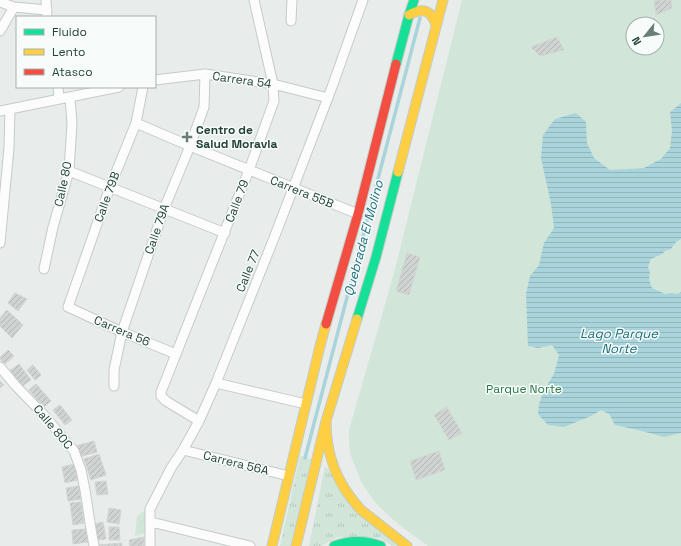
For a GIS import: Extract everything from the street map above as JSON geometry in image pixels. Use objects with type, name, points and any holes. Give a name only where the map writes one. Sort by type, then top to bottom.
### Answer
[{"type":"main road","points":[[272,546],[320,346],[358,214],[414,0]]},
{"type":"main road","points":[[296,546],[326,421],[376,257],[443,0]]},
{"type":"main road","points":[[409,15],[415,11],[422,10],[429,13],[434,18],[436,25]]},
{"type":"main road","points":[[326,421],[329,456],[346,491],[360,510],[407,546]]},
{"type":"main road","points":[[334,546],[359,541],[381,546]]},
{"type":"street","points":[[0,2],[47,14],[46,0]]},
{"type":"street","name":"Calle 79","points":[[199,421],[166,401],[161,396],[161,392],[225,233],[274,100],[274,84],[254,0]]},
{"type":"street","points":[[291,21],[292,0]]},
{"type":"street","name":"Calle 77","points":[[150,546],[150,509],[171,468],[199,421],[216,384],[272,245],[328,98],[363,0]]},
{"type":"street","points":[[0,31],[14,6]]},
{"type":"street","name":"Carrera 54","points":[[156,80],[205,74],[274,84],[328,98]]},
{"type":"street","name":"Calle 79A","points":[[114,386],[114,370],[122,332],[164,208],[190,146],[204,107],[205,74]]},
{"type":"street","points":[[58,88],[59,99]]},
{"type":"street","points":[[0,111],[115,88]]},
{"type":"street","name":"Calle 79B","points":[[68,307],[110,187],[136,123],[143,88]]},
{"type":"street","name":"Calle 80","points":[[44,269],[53,227],[69,171],[72,123],[70,98]]},
{"type":"street","points":[[0,243],[9,148],[10,109]]},
{"type":"street","name":"Carrera 55B","points":[[136,123],[358,214]]},
{"type":"street","points":[[69,171],[225,233]]},
{"type":"street","name":"Carrera 56","points":[[68,307],[122,332],[176,354]]},
{"type":"street","name":"Calle 80C","points":[[0,367],[74,451],[81,470],[94,546]]},
{"type":"street","points":[[216,384],[306,404]]},
{"type":"street","name":"Carrera 56A","points":[[183,450],[289,476]]},
{"type":"street","points":[[151,522],[250,546]]},
{"type":"green space","name":"Parque Norte","points":[[462,0],[681,0],[681,546],[428,546],[385,512],[367,491],[360,479],[350,454],[349,430],[394,273]]},
{"type":"green space","points":[[300,456],[311,459],[290,546],[280,546]]},
{"type":"green space","points":[[325,466],[398,546],[393,546],[380,538],[338,537],[321,546],[309,546]]},
{"type":"green space","points":[[147,509],[149,532],[135,536],[137,516]]},
{"type":"water","name":"Lago Parque Norte","points":[[681,103],[681,239],[676,242],[671,249],[651,259],[648,267],[650,272],[649,279],[652,288],[665,294],[678,294],[681,292],[681,433],[664,437],[615,425],[609,414],[601,410],[591,416],[564,427],[548,425],[538,414],[539,404],[544,390],[554,374],[559,355],[552,345],[538,348],[528,346],[526,294],[530,276],[539,265],[544,243],[554,228],[551,204],[541,158],[543,135],[555,119],[576,113],[586,122],[587,143],[594,158],[610,170],[644,168],[661,159],[670,148],[672,131],[670,112]]},
{"type":"building","points":[[654,0],[671,0],[672,8],[656,15]]},
{"type":"building","points":[[557,37],[564,50],[540,56],[531,47]]},
{"type":"building","points":[[407,253],[420,257],[409,295],[396,291]]},
{"type":"building","points":[[15,293],[27,299],[18,311],[8,303]]},
{"type":"building","points":[[7,310],[23,325],[12,338],[0,326],[0,318]]},
{"type":"building","points":[[8,350],[14,356],[5,364],[0,357]]},
{"type":"building","points":[[19,364],[31,380],[21,387],[9,371]]},
{"type":"building","points":[[33,365],[41,375],[35,380],[27,370]]},
{"type":"building","points":[[0,381],[4,385],[0,388]]},
{"type":"building","points":[[36,384],[51,401],[44,407],[29,390]]},
{"type":"building","points":[[60,405],[72,420],[65,425],[53,410]]},
{"type":"building","points":[[447,407],[462,433],[449,440],[434,415]]},
{"type":"building","points":[[94,441],[97,452],[79,457],[76,446]]},
{"type":"building","points":[[439,451],[445,470],[416,480],[410,461]]},
{"type":"building","points":[[99,454],[106,475],[91,480],[84,459]]},
{"type":"building","points":[[74,464],[78,480],[65,483],[62,467]]},
{"type":"building","points":[[106,481],[108,494],[97,495],[95,482]]},
{"type":"building","points":[[79,486],[81,499],[68,501],[66,488]]},
{"type":"building","points":[[81,502],[84,523],[73,525],[70,503]]},
{"type":"building","points":[[109,508],[121,510],[119,524],[107,522]]},
{"type":"building","points":[[103,522],[106,539],[98,540],[95,524]]},
{"type":"building","points":[[109,527],[119,527],[120,540],[109,540]]},
{"type":"building","points":[[86,529],[88,542],[73,544],[72,530]]},
{"type":"building","points":[[144,537],[144,546],[130,546],[129,540]]},
{"type":"building","points":[[122,543],[122,546],[98,546],[98,545]]},
{"type":"waterway","name":"Quebrada El Molino","points":[[305,458],[420,18]]},
{"type":"traffic: fast","points":[[396,64],[414,0]]},
{"type":"traffic: fast","points":[[357,319],[376,257],[398,172]]},
{"type":"traffic: fast","points":[[334,546],[358,542],[381,546]]},
{"type":"traffic: slow","points":[[398,172],[443,0]]},
{"type":"traffic: slow","points":[[409,15],[418,11],[426,11],[432,16],[436,25]]},
{"type":"traffic: slow","points":[[296,546],[326,421],[357,319]]},
{"type":"traffic: slow","points":[[272,546],[326,324]]},
{"type":"traffic: slow","points":[[326,421],[328,446],[334,469],[345,490],[361,510],[407,546]]},
{"type":"traffic: jam","points":[[326,324],[358,214],[396,64]]},
{"type":"place","name":"Centro de Salud Moravia","points":[[187,137]]}]
